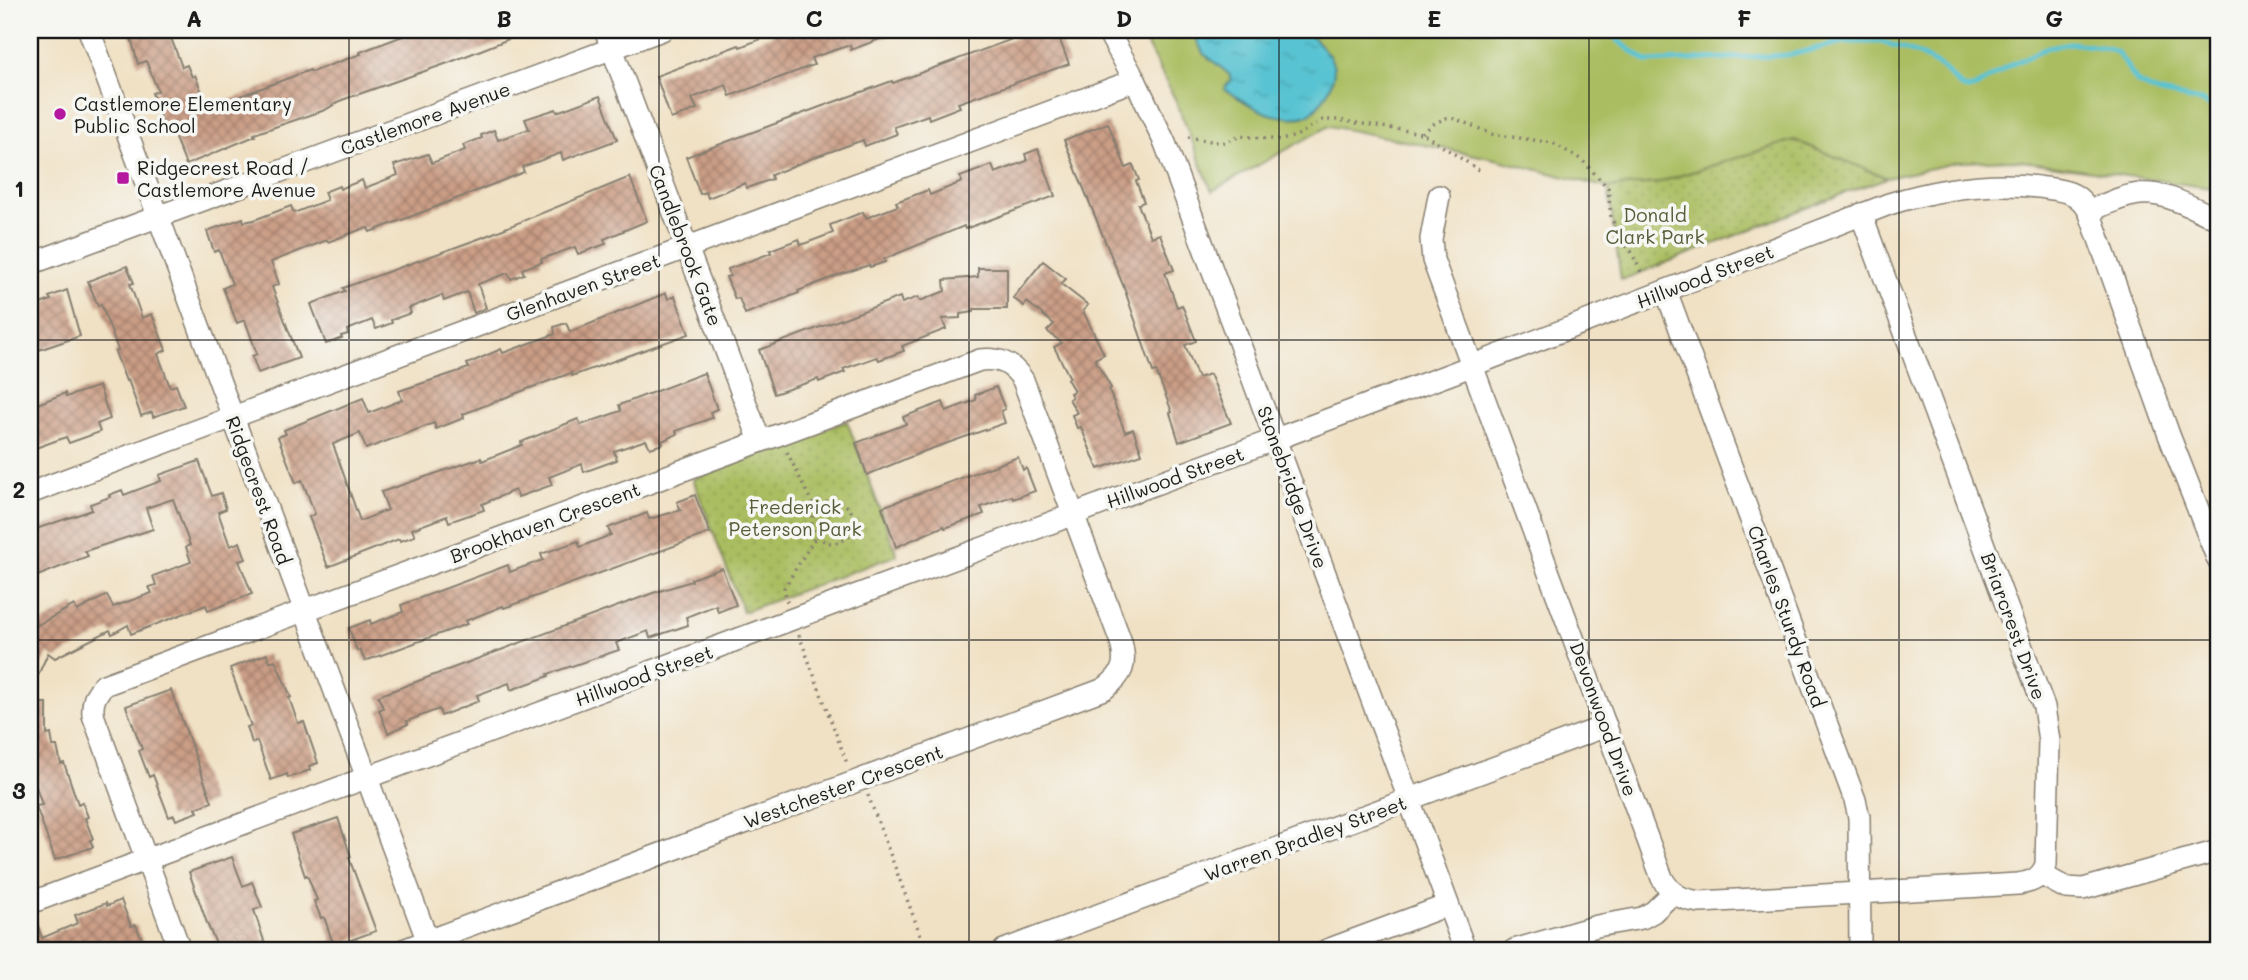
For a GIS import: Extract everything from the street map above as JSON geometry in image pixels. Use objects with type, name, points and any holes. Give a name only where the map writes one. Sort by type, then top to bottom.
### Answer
[{"type":"street","name":"Ridgecrest Road","points":[[89,30],[429,946]]},
{"type":"street","name":"Castlemore Avenue","points":[[30,264],[158,218],[609,39],[662,30]]},
{"type":"street","name":"Stonebridge Drive","points":[[1107,30],[1165,143],[1465,950]]},
{"type":"street","name":"Candlebrook Gate","points":[[609,39],[760,442]]},
{"type":"street","name":"Glenhaven Street","points":[[30,493],[1135,80]]},
{"type":"street","name":"Hillwood Street","points":[[30,903],[1275,439],[1861,214],[1921,194],[2006,184],[2062,190],[2082,200],[2089,211]]},
{"type":"street","points":[[2218,219],[2155,194],[2126,197],[2089,211],[2169,435],[2218,560]]},
{"type":"street","name":"Devonwood Drive","points":[[1439,196],[1431,239],[1433,260],[1662,878],[1673,893]]},
{"type":"street","name":"Briarcrest Drive","points":[[1861,214],[2043,707],[2049,751],[2048,850],[2042,875]]},
{"type":"street","name":"Charles Sturdy Road","points":[[1666,291],[1855,800],[1859,817],[1860,950]]},
{"type":"street","name":"Brookhaven Crescent","points":[[147,860],[93,715],[92,703],[97,691],[104,685],[981,360],[1005,361],[1016,369],[1023,380],[1073,514]]},
{"type":"street","name":"Westchester Crescent","points":[[403,950],[429,946],[1104,689],[1118,679],[1124,653],[1073,514]]},
{"type":"street","name":"Warren Bradley Street","points":[[1003,950],[1606,726]]},
{"type":"street","points":[[1514,950],[1597,926],[1642,918],[1653,912],[1673,893],[1687,901],[1701,902],[2018,884],[2031,882],[2042,875],[2066,888],[2083,889],[2218,851]]},
{"type":"street","points":[[147,860],[180,950]]},
{"type":"street","points":[[1327,950],[1448,905]]},
{"type":"path","points":[[1422,133],[1446,118],[1456,119],[1492,134],[1553,143],[1582,160],[1608,188],[1611,217],[1621,240],[1632,251],[1642,274]]},
{"type":"path","points":[[1188,137],[1221,143],[1241,136],[1281,140],[1323,120],[1422,133],[1479,170]]},
{"type":"path","points":[[783,447],[815,509]]},
{"type":"path","points":[[827,501],[841,502],[847,506],[854,517],[852,531],[842,541],[828,543],[816,536],[811,522],[815,509],[827,501]]},
{"type":"path","points":[[785,598],[784,588],[816,536]]},
{"type":"green space","points":[[1139,30],[2218,30],[2218,189],[2015,160],[1959,162],[1887,178],[1794,140],[1657,183],[1608,188],[1495,159],[1329,126],[1212,191],[1175,99]]},
{"type":"green space","name":"Donald Clark Park","points":[[1794,140],[1887,178],[1621,280],[1608,188],[1657,183]]},
{"type":"green space","name":"Frederick Peterson Park","points":[[847,421],[897,555],[743,612],[693,479]]},
{"type":"water","points":[[1192,30],[1305,30],[1333,63],[1334,74],[1330,88],[1318,106],[1306,116],[1295,118],[1262,111],[1224,89],[1231,80],[1229,74],[1203,53]]},
{"type":"building","points":[[129,30],[168,30],[182,67],[187,65],[192,77],[195,75],[208,108],[361,54],[360,52],[419,30],[529,31],[342,100],[325,110],[254,134],[255,136],[186,165],[172,131],[165,133],[152,93],[158,91],[146,61],[138,64]]},
{"type":"building","points":[[772,30],[901,31],[851,50],[850,45],[811,58],[814,65],[730,96],[726,85],[692,98],[697,109],[671,119],[656,76],[774,34]]},
{"type":"building","points":[[1037,30],[1056,30],[1069,64],[958,103],[960,107],[929,119],[928,115],[894,127],[897,134],[865,146],[863,140],[815,157],[771,175],[772,179],[747,188],[745,183],[708,198],[706,192],[700,194],[686,157]]},
{"type":"building","points":[[600,96],[617,140],[563,160],[561,153],[522,167],[524,172],[370,232],[368,228],[362,229],[271,262],[279,284],[272,287],[299,358],[258,373],[252,356],[257,354],[245,320],[237,323],[223,288],[232,284],[219,250],[214,252],[207,231],[243,218],[244,222],[254,220],[291,206],[294,213],[327,200],[324,192],[339,186],[340,189],[362,180],[365,188],[398,175],[394,165],[428,154],[432,163],[465,150],[463,145],[482,138],[481,135],[494,130],[498,140],[529,129],[525,119],[556,109],[557,112]]},
{"type":"building","points":[[1108,123],[1126,168],[1133,165],[1139,180],[1136,181],[1144,202],[1138,204],[1151,237],[1160,234],[1174,270],[1165,273],[1177,307],[1182,305],[1196,341],[1185,345],[1198,378],[1210,374],[1231,423],[1179,442],[1170,413],[1172,412],[1156,371],[1153,372],[1123,285],[1064,140]]},
{"type":"building","points":[[1038,149],[1055,196],[965,229],[964,226],[884,259],[885,262],[836,276],[745,314],[739,298],[735,299],[726,277],[730,276],[728,269],[799,239],[801,245],[833,233],[830,225],[863,212],[866,218],[898,206],[896,202],[928,190],[930,195],[962,182],[960,177],[992,165],[995,173],[1027,161],[1025,154]]},
{"type":"building","points":[[630,177],[647,221],[604,239],[606,244],[578,254],[575,247],[541,259],[542,262],[522,269],[524,274],[511,279],[508,273],[478,284],[486,308],[474,313],[467,292],[444,301],[442,295],[409,308],[411,313],[391,320],[392,323],[376,329],[372,320],[347,330],[348,334],[341,336],[342,338],[326,344],[311,304],[345,291],[343,288],[481,238]]},
{"type":"building","points":[[1043,261],[1066,279],[1061,284],[1088,305],[1083,311],[1104,354],[1095,359],[1111,388],[1109,390],[1125,432],[1133,429],[1142,454],[1098,469],[1081,427],[1077,428],[1072,415],[1077,413],[1069,399],[1072,397],[1070,393],[1074,391],[1054,347],[1062,343],[1047,331],[1054,324],[1027,302],[1024,306],[1013,298]]},
{"type":"building","points":[[127,266],[134,283],[130,284],[142,318],[152,314],[166,350],[158,354],[170,387],[176,385],[184,406],[153,417],[152,412],[141,416],[115,352],[118,350],[101,304],[98,306],[88,281]]},
{"type":"building","points":[[978,268],[1007,268],[1007,309],[974,309],[974,312],[960,314],[960,318],[942,319],[946,329],[902,346],[904,351],[879,360],[877,357],[843,369],[845,372],[819,382],[818,379],[774,394],[759,350],[900,297],[902,303],[918,297],[920,301],[945,291],[944,280],[978,277]]},
{"type":"building","points":[[67,290],[80,336],[30,353],[30,308]]},
{"type":"building","points":[[666,293],[668,299],[675,296],[689,334],[572,376],[571,373],[530,388],[463,414],[464,418],[436,429],[434,423],[366,449],[360,433],[333,444],[360,521],[388,510],[381,492],[481,458],[482,461],[578,419],[581,425],[621,411],[619,405],[704,373],[717,409],[710,412],[712,418],[676,431],[677,434],[662,441],[663,444],[650,448],[646,440],[614,451],[617,460],[584,472],[582,464],[549,477],[552,485],[518,497],[515,490],[482,504],[484,510],[449,522],[447,516],[412,529],[415,536],[400,541],[399,539],[328,567],[309,517],[315,514],[302,480],[296,483],[278,437],[286,434],[284,430],[363,398],[369,413],[402,400],[399,391],[469,368],[467,364],[501,349],[503,353],[555,334],[554,327],[566,323],[570,332]]},
{"type":"building","points":[[99,386],[110,419],[97,424],[100,432],[69,443],[66,437],[30,450],[30,407],[65,393],[66,397]]},
{"type":"building","points":[[996,387],[1005,409],[1001,411],[1005,423],[867,475],[856,443],[906,424],[903,417],[943,402],[946,411],[976,400],[975,395]]},
{"type":"building","points":[[1018,457],[1023,470],[1026,468],[1035,491],[981,507],[984,514],[945,528],[944,526],[896,547],[882,507]]},
{"type":"building","points":[[199,461],[212,496],[221,493],[226,509],[218,512],[230,546],[240,542],[246,559],[239,561],[252,594],[208,611],[206,605],[131,634],[128,625],[112,634],[110,630],[55,658],[48,653],[30,693],[30,629],[74,605],[77,611],[107,595],[113,607],[152,593],[149,587],[156,585],[153,576],[191,562],[186,547],[190,545],[173,499],[146,508],[153,529],[85,551],[88,556],[30,579],[30,531],[92,510],[90,504],[110,497],[109,495],[122,490],[124,495],[161,481],[159,475]]},
{"type":"building","points":[[695,495],[710,533],[504,608],[503,606],[465,621],[467,624],[365,661],[360,650],[357,651],[349,628],[370,620],[371,624],[403,612],[401,605],[508,565],[510,572],[543,560],[541,554],[578,541],[580,547],[611,535],[608,528],[647,513],[649,519],[681,510],[677,502]]},
{"type":"building","points":[[722,568],[736,605],[718,612],[716,605],[686,617],[688,625],[650,638],[648,631],[616,643],[619,650],[548,674],[549,676],[511,690],[509,683],[477,695],[479,701],[441,716],[439,709],[407,721],[408,724],[388,733],[379,710],[383,708],[378,696]]},
{"type":"building","points":[[267,654],[270,662],[275,660],[291,697],[289,698],[298,723],[304,722],[318,763],[309,766],[310,770],[288,778],[287,774],[271,780],[257,741],[252,743],[247,727],[251,726],[230,668]]},
{"type":"building","points":[[171,690],[212,802],[196,808],[198,812],[176,820],[174,815],[169,817],[153,775],[149,777],[126,706]]},
{"type":"building","points":[[30,703],[47,703],[47,735],[51,734],[53,746],[57,746],[61,764],[64,763],[78,804],[82,802],[93,839],[90,840],[93,847],[55,860],[36,806],[42,805],[30,768]]},
{"type":"building","points":[[338,818],[351,857],[349,858],[376,931],[334,946],[324,917],[321,918],[314,901],[317,900],[307,875],[305,876],[291,834]]},
{"type":"building","points":[[232,857],[243,886],[252,882],[262,907],[254,910],[267,950],[219,950],[208,926],[189,872]]},
{"type":"building","points":[[121,900],[131,926],[136,925],[146,950],[30,950],[30,916],[34,915],[42,938],[78,923],[75,915]]},
{"type":"waterway","points":[[1609,30],[1617,40],[1647,62],[1790,55],[1843,42],[1883,42],[1919,54],[1944,69],[1961,87],[1968,89],[2048,47],[2071,43],[2117,52],[2138,83],[2160,93],[2201,101],[2218,110]]},
{"type":"place","name":"Castlemore Elementary Public School","points":[[60,114]]},
{"type":"place","name":"Ridgecrest Road / Castlemore Avenue","points":[[123,178]]}]
